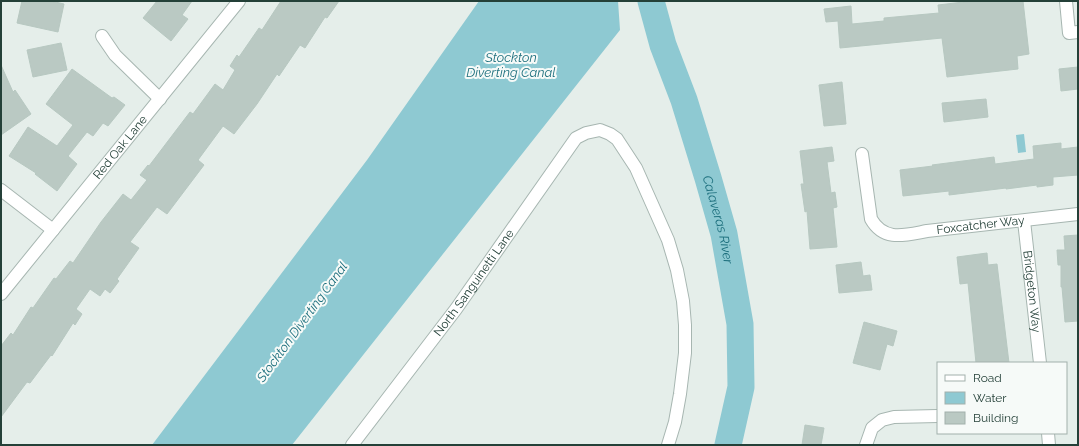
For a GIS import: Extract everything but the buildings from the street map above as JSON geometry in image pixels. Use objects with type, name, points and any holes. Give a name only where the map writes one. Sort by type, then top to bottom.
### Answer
[{"type":"street","name":"Red Oak Lane","points":[[1,294],[239,1]]},
{"type":"street","points":[[1066,1],[1073,33]]},
{"type":"street","points":[[102,36],[115,55],[160,99]]},
{"type":"street","name":"North Sanguinetti Lane","points":[[352,445],[456,309],[576,138],[586,133],[600,130],[617,139],[636,168],[668,240],[677,270],[683,301],[685,353],[675,422],[668,445]]},
{"type":"street","name":"Foxcatcher Way","points":[[862,154],[871,219],[876,226],[884,232],[894,236],[1078,214]]},
{"type":"street","points":[[1,190],[53,230]]},
{"type":"street","name":"Bridgeton Way","points":[[1024,220],[1040,362]]},
{"type":"street","points":[[866,445],[872,428],[882,420],[894,417],[937,416]]},
{"type":"street","points":[[1048,434],[1049,445]]},
{"type":"water","name":"Stockton Diverting Canal","points":[[479,1],[618,1],[620,30],[292,445],[152,445],[367,160]]},
{"type":"water","points":[[1024,134],[1026,152],[1018,153],[1016,135]]},
{"type":"waterway","name":"Calaveras River","points":[[651,1],[663,45],[684,100],[724,234],[740,324],[741,387],[728,445]]}]
